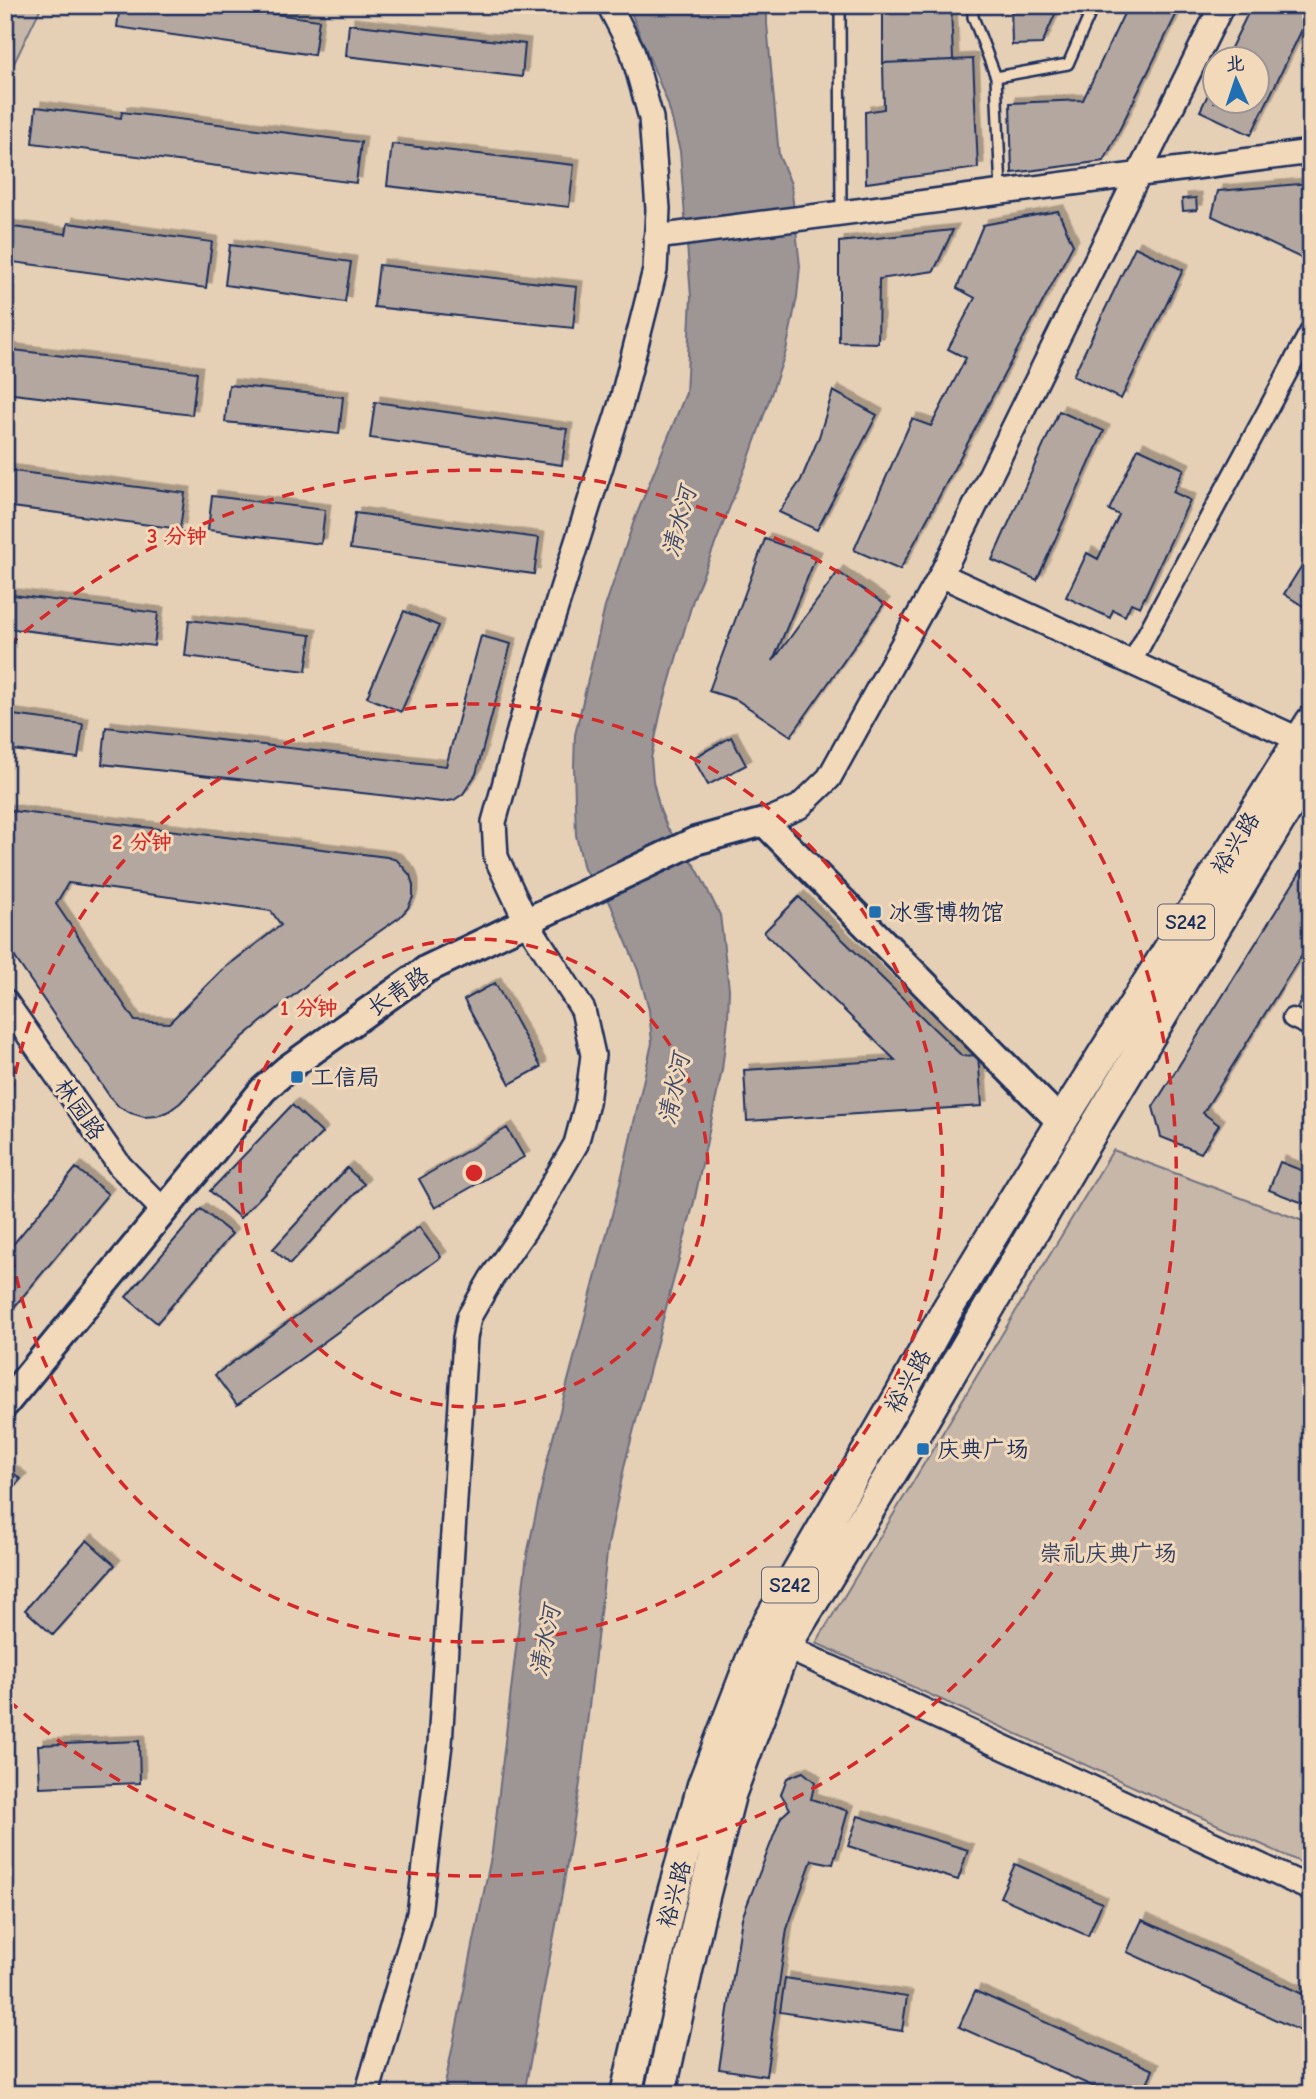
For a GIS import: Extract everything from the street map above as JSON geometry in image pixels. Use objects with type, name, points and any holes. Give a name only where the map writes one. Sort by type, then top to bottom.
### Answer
[{"type":"main road","name":"裕兴路","points":[[626,2094],[669,1907],[703,1785],[773,1641],[947,1310],[1060,1122],[1307,735]]},
{"type":"main road","name":"裕兴路","points":[[660,2094],[699,1916],[773,1641],[911,1441],[1081,1150],[1311,768]]},
{"type":"main road","name":"长青路","points":[[5,1404],[263,1090],[287,1069],[427,969],[695,841],[764,822]]},
{"type":"main road","points":[[764,822],[1060,1122]]},
{"type":"street","points":[[367,2094],[419,1914],[440,1744],[465,1338],[469,1317],[491,1279],[533,1218],[576,1144],[587,1103],[593,1055],[583,1010],[526,921],[496,857],[494,822],[534,677],[622,400],[655,270],[658,209],[652,118],[632,50],[609,5]]},
{"type":"street","points":[[764,822],[799,807],[829,778],[941,575],[1222,5]]},
{"type":"street","points":[[656,237],[1311,152]]},
{"type":"street","points":[[1132,662],[1311,329]]},
{"type":"street","points":[[941,575],[1132,662],[1307,735]]},
{"type":"street","name":"林园路","points":[[5,1001],[120,1166],[164,1211]]},
{"type":"street","points":[[1292,1018],[1311,1027]]},
{"type":"street","points":[[1060,1122],[1081,1150]]},
{"type":"street","points":[[773,1641],[1311,1889]]},
{"type":"lane","points":[[840,5],[841,213]]},
{"type":"lane","points":[[973,5],[973,17],[996,77],[1001,192]]},
{"type":"lane","points":[[996,77],[1068,64],[1094,5]]},
{"type":"green space","points":[[5,5],[42,5],[5,82]]},
{"type":"green space","name":"崇礼庆典广场","points":[[1113,1150],[1311,1224],[1311,1867],[816,1643]]},
{"type":"water","name":"清水河","points":[[628,5],[767,5],[779,156],[791,184],[800,266],[786,351],[749,458],[693,600],[661,711],[651,758],[653,781],[667,827],[697,869],[720,915],[729,989],[728,1019],[722,1070],[694,1202],[625,1463],[608,1545],[580,1783],[524,2094],[443,2094],[492,1852],[527,1555],[549,1453],[620,1184],[652,1043],[649,1010],[638,970],[611,905],[584,869],[576,835],[574,767],[575,735],[605,607],[634,521],[686,393],[691,297],[680,151],[668,104]]},
{"type":"building","points":[[120,5],[209,5],[319,20],[314,55],[117,27]]},
{"type":"building","points":[[883,5],[951,5],[953,60],[883,63]]},
{"type":"building","points":[[1011,5],[1059,5],[1042,44],[1012,45]]},
{"type":"building","points":[[1128,5],[1181,5],[1104,161],[1012,173],[1010,103],[1083,100]]},
{"type":"building","points":[[1252,5],[1311,5],[1311,11],[1270,96],[1270,46],[1232,46]]},
{"type":"building","points":[[349,24],[525,44],[522,77],[346,56]]},
{"type":"building","points":[[973,59],[978,168],[866,183],[865,112],[884,109],[883,63]]},
{"type":"building","points":[[36,107],[121,118],[122,112],[361,142],[356,183],[32,143]]},
{"type":"building","points":[[1211,116],[1260,116],[1251,135]]},
{"type":"building","points":[[392,144],[574,165],[569,207],[387,186]]},
{"type":"building","points":[[1311,183],[1311,242],[1303,259],[1212,216],[1218,191]]},
{"type":"building","points":[[1196,198],[1197,210],[1183,211],[1182,199]]},
{"type":"building","points":[[1058,211],[1073,245],[900,570],[854,550],[912,419],[931,426],[966,358],[948,349],[975,298],[957,288],[983,225]]},
{"type":"building","points":[[68,223],[212,242],[206,288],[5,261],[5,226],[66,234]]},
{"type":"building","points":[[953,230],[934,271],[879,279],[878,343],[839,342],[839,242]]},
{"type":"building","points":[[230,245],[351,262],[345,302],[225,285]]},
{"type":"building","points":[[1135,247],[1183,270],[1121,399],[1073,376]]},
{"type":"building","points":[[379,265],[577,287],[573,328],[374,307]]},
{"type":"building","points":[[5,349],[197,372],[192,415],[5,393]]},
{"type":"building","points":[[229,385],[343,397],[339,434],[225,422]]},
{"type":"building","points":[[833,391],[877,415],[817,530],[779,512],[801,480],[819,437]]},
{"type":"building","points":[[375,402],[567,429],[562,465],[370,438]]},
{"type":"building","points":[[1059,411],[1104,431],[1037,580],[992,560]]},
{"type":"building","points":[[1138,448],[1184,469],[1173,492],[1190,500],[1140,607],[1131,603],[1125,616],[1113,610],[1110,618],[1066,597],[1087,553],[1098,559],[1119,515],[1109,510]]},
{"type":"building","points":[[5,470],[185,493],[180,529],[5,506]]},
{"type":"building","points":[[212,496],[325,510],[321,544],[208,530]]},
{"type":"building","points":[[355,513],[539,538],[534,574],[350,549]]},
{"type":"building","points":[[765,539],[816,557],[773,661],[838,572],[884,604],[791,736],[737,700],[709,691]]},
{"type":"building","points":[[1311,551],[1311,611],[1284,594]]},
{"type":"building","points":[[5,594],[158,613],[154,646],[5,628]]},
{"type":"building","points":[[404,611],[439,626],[401,712],[367,697]]},
{"type":"building","points":[[189,620],[311,635],[306,671],[185,656]]},
{"type":"building","points":[[481,636],[511,644],[476,774],[463,794],[454,800],[442,802],[102,764],[106,727],[446,766]]},
{"type":"building","points":[[5,714],[83,724],[78,758],[5,749]]},
{"type":"building","points":[[731,737],[746,765],[708,785],[693,758]]},
{"type":"building","points":[[5,810],[387,857],[397,860],[410,875],[413,885],[413,897],[400,917],[323,971],[243,1037],[180,1103],[157,1116],[144,1117],[131,1113],[119,1107],[110,1097],[5,943]],"holes":[[[68,883],[271,911],[281,925],[222,970],[169,1023],[135,1021],[56,904]]]},
{"type":"building","points":[[1311,855],[1311,940],[1203,1113],[1219,1125],[1201,1153],[1161,1137],[1153,1107]]},
{"type":"building","points":[[799,897],[962,1056],[978,1055],[982,1106],[747,1121],[744,1070],[895,1060],[764,932]]},
{"type":"building","points":[[1311,979],[1311,1019],[1295,1012]]},
{"type":"building","points":[[495,983],[541,1067],[510,1084],[464,1000]]},
{"type":"building","points":[[292,1105],[322,1133],[240,1218],[210,1191]]},
{"type":"building","points":[[507,1128],[524,1157],[435,1208],[419,1179]]},
{"type":"building","points":[[1280,1162],[1311,1174],[1311,1206],[1269,1190]]},
{"type":"building","points":[[76,1168],[108,1194],[5,1318],[5,1254]]},
{"type":"building","points":[[347,1168],[364,1184],[290,1264],[273,1249]]},
{"type":"building","points":[[201,1209],[232,1234],[157,1323],[126,1297]]},
{"type":"building","points":[[419,1227],[441,1257],[237,1405],[215,1375]]},
{"type":"building","points":[[5,1467],[21,1479],[5,1497]]},
{"type":"building","points":[[87,1540],[115,1565],[53,1635],[25,1610]]},
{"type":"building","points":[[139,1741],[140,1783],[40,1787],[38,1745]]},
{"type":"building","points":[[803,1772],[815,1782],[811,1799],[848,1811],[833,1864],[812,1860],[787,1929],[766,2076],[719,2069],[742,1918],[781,1817],[790,1809],[781,1794],[787,1778]]},
{"type":"building","points":[[858,1816],[968,1850],[958,1880],[848,1846]]},
{"type":"building","points":[[1015,1864],[1102,1903],[1088,1936],[1000,1897]]},
{"type":"building","points":[[1142,1920],[1311,1998],[1311,2026],[1307,2034],[1127,1952]]},
{"type":"building","points":[[785,1978],[907,1997],[902,2031],[780,2012]]},
{"type":"building","points":[[975,1991],[1153,2070],[1142,2094],[1110,2094],[959,2027]]},
{"type":"place","name":"冰雪博物馆","points":[[875,912]]},
{"type":"place","name":"工信局","points":[[297,1077]]},
{"type":"place","name":"庆典广场","points":[[923,1449]]}]
